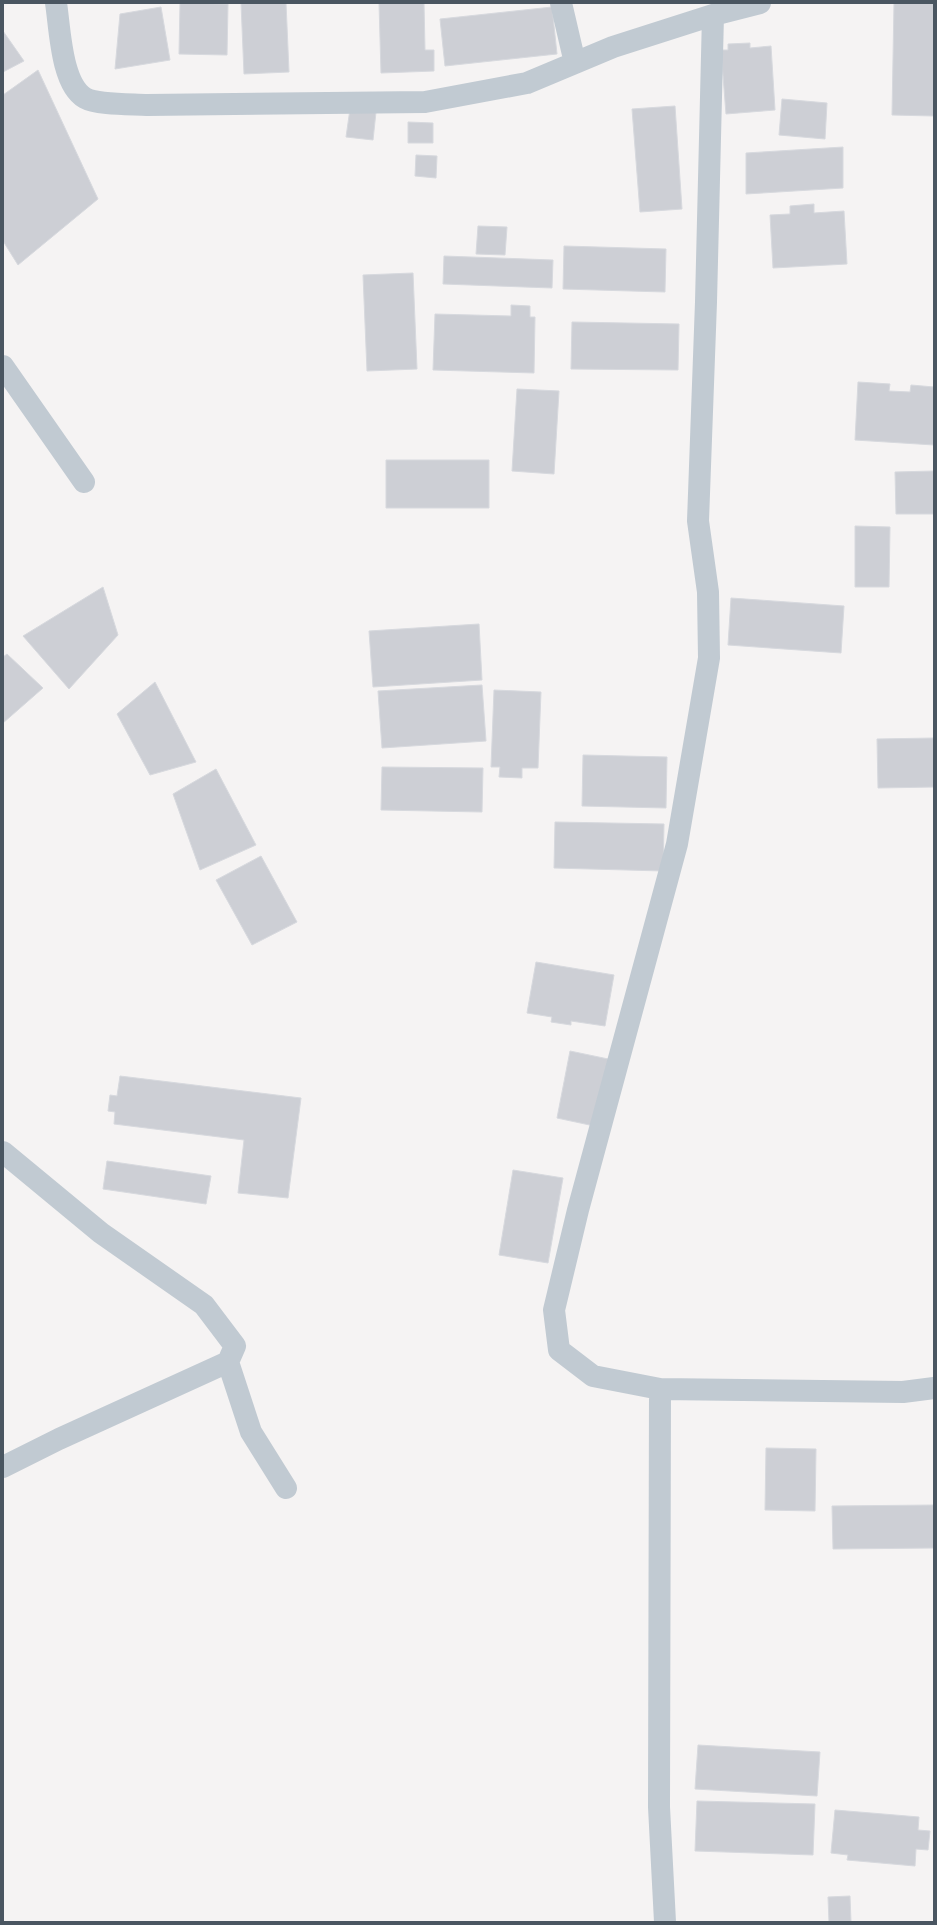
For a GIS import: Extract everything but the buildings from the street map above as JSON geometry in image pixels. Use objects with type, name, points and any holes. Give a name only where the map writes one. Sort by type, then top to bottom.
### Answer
[{"type":"street","points":[[56,3],[66,68],[77,91],[86,99],[104,102],[147,105],[425,102],[527,83],[613,47],[713,15],[760,3]]},
{"type":"street","points":[[561,3],[575,63]]},
{"type":"street","points":[[713,15],[706,302],[698,521],[708,592],[709,658],[677,844],[578,1210],[554,1310],[559,1350],[593,1376],[660,1389],[903,1392],[934,1388]]},
{"type":"street","points":[[3,366],[84,482]]},
{"type":"street","points":[[3,1152],[101,1234],[204,1305],[235,1346],[228,1362],[251,1432],[286,1488]]},
{"type":"street","points":[[3,1467],[59,1439],[228,1362]]},
{"type":"street","points":[[660,1389],[660,1807],[665,1922]]}]
